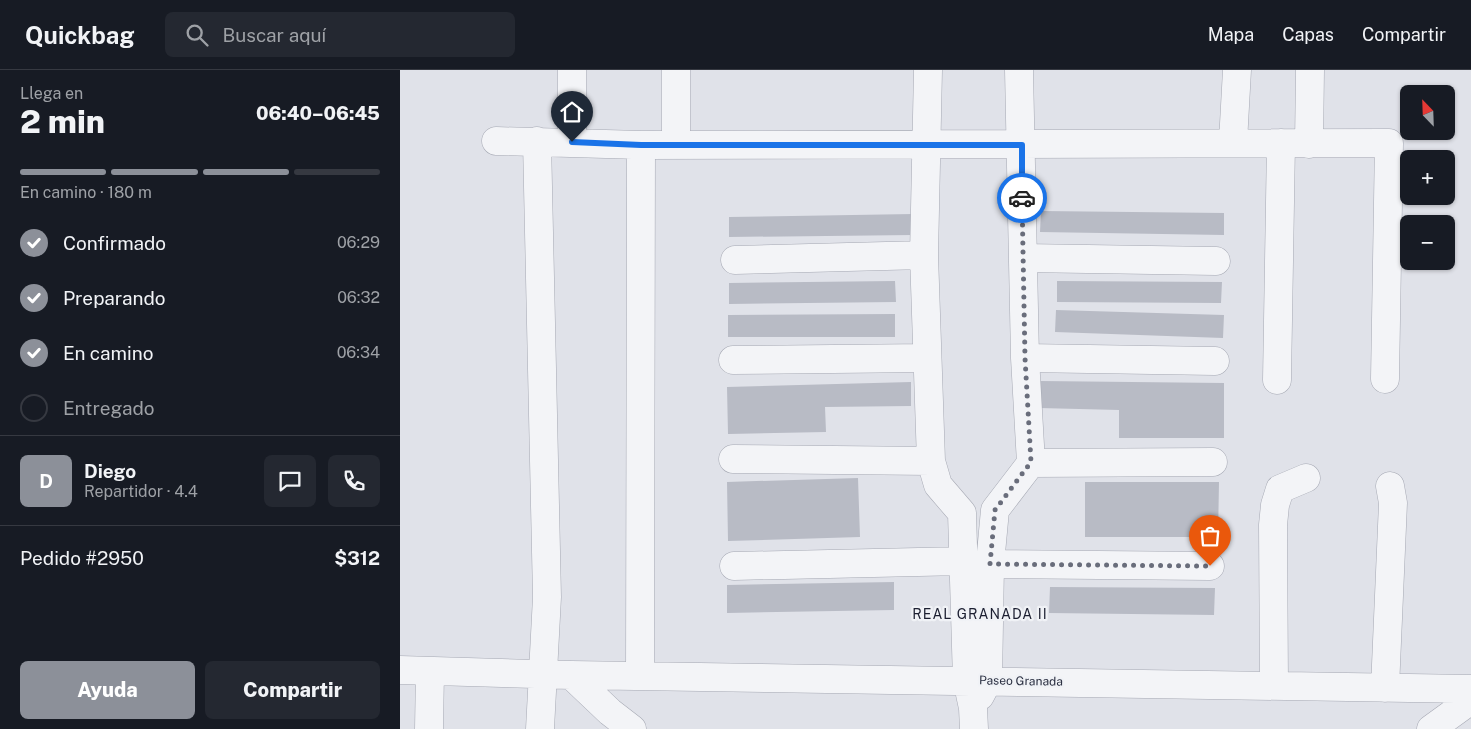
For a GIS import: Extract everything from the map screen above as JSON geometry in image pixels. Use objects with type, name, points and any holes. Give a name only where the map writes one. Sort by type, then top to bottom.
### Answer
[{"type":"street","points":[[572,70],[572,142]]},
{"type":"street","points":[[676,70],[676,145]]},
{"type":"street","points":[[928,70],[924,255],[932,461],[938,485],[962,513],[963,561],[978,680]]},
{"type":"street","points":[[973,718],[995,510],[1031,462],[1025,358],[1019,70]]},
{"type":"street","points":[[1234,142],[1237,70]]},
{"type":"street","points":[[1309,144],[1310,70]]},
{"type":"street","points":[[496,141],[641,145],[1389,143],[1385,379]]},
{"type":"street","points":[[537,141],[547,597],[541,675],[540,729]]},
{"type":"street","points":[[1277,380],[1281,144]]},
{"type":"street","points":[[640,676],[641,145]]},
{"type":"street","points":[[735,260],[924,255]]},
{"type":"street","points":[[1023,258],[1216,261]]},
{"type":"street","points":[[733,360],[927,358]]},
{"type":"street","points":[[1025,358],[1215,361]]},
{"type":"street","points":[[732,459],[932,461]]},
{"type":"street","points":[[1031,462],[1213,462]]},
{"type":"street","points":[[1274,686],[1275,505],[1280,489],[1306,478]]},
{"type":"street","points":[[1385,688],[1393,503],[1390,486]]},
{"type":"street","points":[[962,513],[995,510]]},
{"type":"street","points":[[734,566],[963,561]]},
{"type":"street","points":[[990,564],[1210,566]]},
{"type":"street","name":"Paseo Granada","points":[[400,670],[541,675],[978,680],[1471,689]]},
{"type":"street","points":[[430,671],[430,729]]},
{"type":"street","points":[[572,675],[610,712],[632,729]]},
{"type":"street","points":[[1431,729],[1471,700]]},
{"type":"building","points":[[1041,211],[1224,213],[1224,235],[1040,232]]},
{"type":"building","points":[[913,214],[913,235],[729,237],[729,217]]},
{"type":"building","points":[[895,281],[896,302],[729,304],[729,283]]},
{"type":"building","points":[[1057,281],[1222,282],[1221,303],[1057,302]]},
{"type":"building","points":[[1056,310],[1224,315],[1223,338],[1055,332]]},
{"type":"building","points":[[895,314],[895,337],[728,337],[728,315]]},
{"type":"building","points":[[1040,381],[1224,383],[1224,438],[1119,438],[1119,410],[1039,408]]},
{"type":"building","points":[[911,382],[911,406],[825,407],[826,432],[728,434],[727,387]]},
{"type":"building","points":[[858,478],[860,537],[728,541],[727,482]]},
{"type":"building","points":[[1085,482],[1219,482],[1218,537],[1085,537]]},
{"type":"building","points":[[894,582],[894,610],[727,613],[727,585]]},
{"type":"building","points":[[1050,587],[1215,588],[1214,615],[1049,613]]},
{"type":"way so far","points":[[1022,198],[1025,358],[1031,462],[995,510],[990,564],[1210,566]]},
{"type":"district","name":"REAL GRANADA II","points":[[980,614]]},
{"type":"route","points":[[572,142],[641,145],[1022,145],[1022,198]]}]
